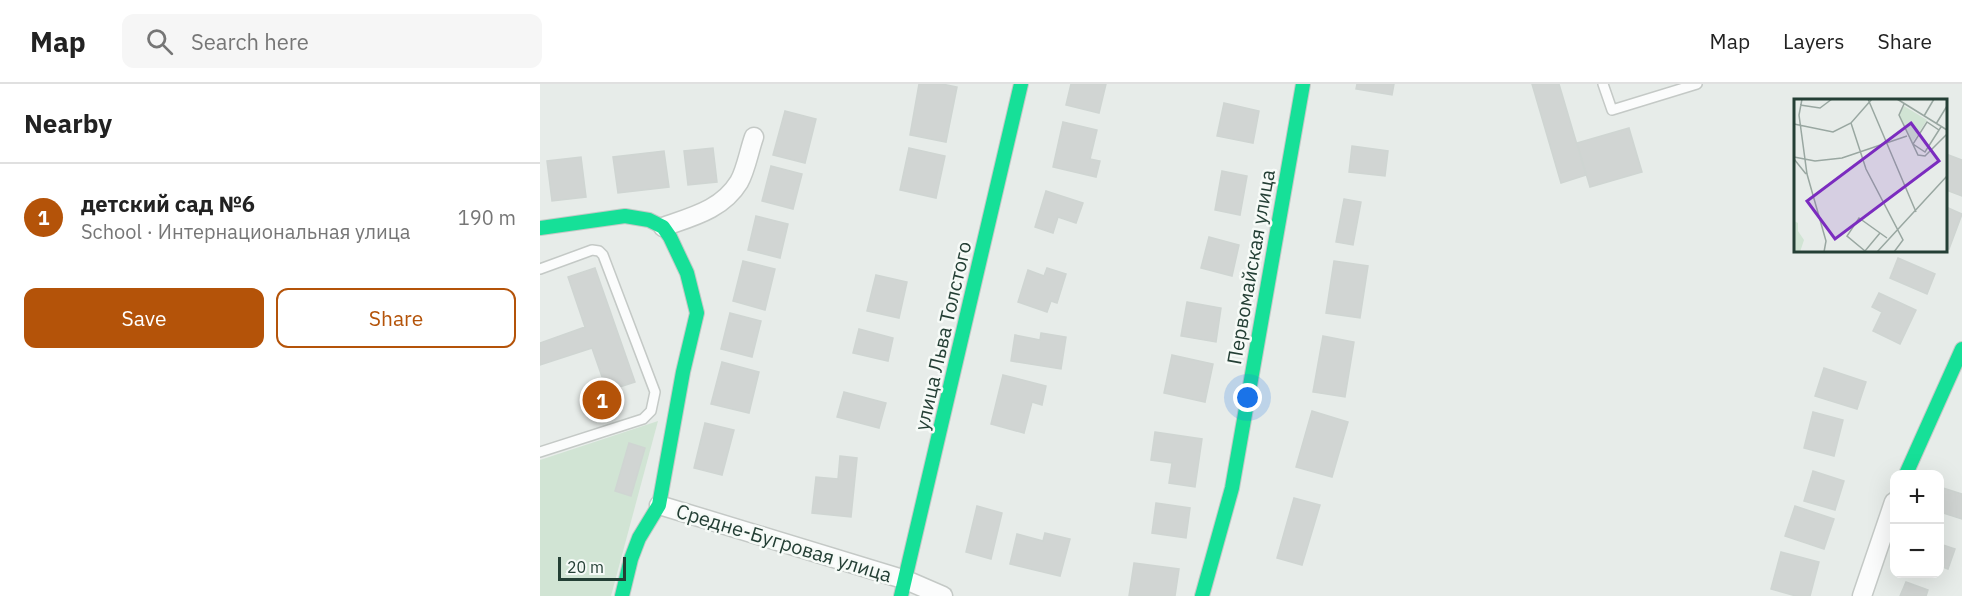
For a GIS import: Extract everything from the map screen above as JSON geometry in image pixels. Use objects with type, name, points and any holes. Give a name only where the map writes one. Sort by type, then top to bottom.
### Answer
[{"type":"street","name":"улица Льва Толстого","points":[[904,588],[1021,84]]},
{"type":"street","name":"Первомайская улица","points":[[1202,596],[1232,488],[1303,84]]},
{"type":"street","points":[[663,227],[716,207],[726,198],[740,181],[754,137]]},
{"type":"street","points":[[540,228],[625,216],[638,217],[663,227],[687,273],[697,313],[683,372],[659,505],[645,522],[634,544],[622,596]]},
{"type":"street","points":[[1908,470],[1962,349]]},
{"type":"street","name":"Средне-Бугровая улица","points":[[659,505],[904,588],[943,596]]},
{"type":"street","points":[[1862,596],[1890,514]]},
{"type":"lane","points":[[1604,84],[1612,110],[1697,84]]},
{"type":"lane","points":[[540,269],[592,250],[599,251],[603,255],[655,392],[651,411],[643,419],[540,452]]},
{"type":"green space","points":[[658,421],[611,596],[540,596],[540,460]]},
{"type":"building","points":[[919,84],[942,84],[957,87],[946,142],[910,135]]},
{"type":"building","points":[[1071,84],[1106,84],[1099,113],[1066,105]]},
{"type":"building","points":[[1357,84],[1394,84],[1392,95],[1356,89]]},
{"type":"building","points":[[1532,84],[1559,84],[1586,175],[1561,183]]},
{"type":"building","points":[[1224,103],[1259,111],[1253,143],[1217,136]]},
{"type":"building","points":[[785,111],[816,119],[805,163],[773,155]]},
{"type":"building","points":[[1063,122],[1097,130],[1090,159],[1100,161],[1096,177],[1053,167]]},
{"type":"building","points":[[1629,128],[1642,172],[1590,187],[1577,143]]},
{"type":"building","points":[[1352,146],[1388,151],[1385,176],[1349,172]]},
{"type":"building","points":[[713,148],[717,182],[688,185],[684,151]]},
{"type":"building","points":[[909,148],[945,156],[936,198],[900,190]]},
{"type":"building","points":[[664,151],[669,187],[618,193],[613,157]]},
{"type":"building","points":[[1947,154],[1962,160],[1962,196],[1947,190]]},
{"type":"building","points":[[581,157],[586,197],[552,201],[547,161]]},
{"type":"building","points":[[771,166],[802,174],[793,209],[762,201]]},
{"type":"building","points":[[1222,171],[1247,176],[1240,215],[1215,210]]},
{"type":"building","points":[[1046,191],[1083,203],[1076,223],[1058,217],[1053,233],[1035,227]]},
{"type":"building","points":[[1344,199],[1361,202],[1353,245],[1336,242]]},
{"type":"building","points":[[1947,207],[1962,214],[1949,249],[1947,248]]},
{"type":"building","points":[[756,216],[788,224],[780,258],[748,250]]},
{"type":"building","points":[[1209,237],[1239,245],[1232,276],[1201,268]]},
{"type":"building","points":[[1898,258],[1935,274],[1927,294],[1890,278]]},
{"type":"building","points":[[743,261],[775,269],[765,310],[733,301]]},
{"type":"building","points":[[1334,261],[1368,266],[1360,318],[1326,313]]},
{"type":"building","points":[[595,268],[635,382],[607,391],[592,348],[540,365],[540,343],[585,327],[568,277]]},
{"type":"building","points":[[1047,268],[1066,274],[1057,303],[1051,301],[1047,312],[1018,302],[1028,270],[1044,276]]},
{"type":"building","points":[[876,275],[907,282],[899,318],[867,311]]},
{"type":"building","points":[[1879,293],[1916,310],[1900,344],[1873,331],[1882,312],[1872,307]]},
{"type":"building","points":[[1187,302],[1221,308],[1216,342],[1181,336]]},
{"type":"building","points":[[730,313],[761,321],[752,357],[721,349]]},
{"type":"building","points":[[859,329],[893,338],[888,361],[853,353]]},
{"type":"building","points":[[1041,333],[1066,337],[1061,369],[1011,361],[1015,335],[1040,340]]},
{"type":"building","points":[[1323,336],[1354,342],[1345,397],[1313,392]]},
{"type":"building","points":[[1172,355],[1213,364],[1205,402],[1164,393]]},
{"type":"building","points":[[722,362],[759,372],[749,413],[711,404]]},
{"type":"building","points":[[1824,368],[1866,382],[1857,409],[1815,396]]},
{"type":"building","points":[[1003,375],[1046,386],[1042,405],[1032,402],[1024,433],[991,424]]},
{"type":"building","points":[[844,392],[886,403],[879,428],[837,417]]},
{"type":"building","points":[[1312,411],[1348,422],[1332,477],[1296,467]]},
{"type":"building","points":[[1813,412],[1843,420],[1834,456],[1804,448]]},
{"type":"building","points":[[705,423],[734,430],[722,475],[694,468]]},
{"type":"building","points":[[1155,432],[1202,439],[1195,487],[1169,483],[1172,463],[1151,460]]},
{"type":"building","points":[[629,443],[645,448],[631,496],[615,491]]},
{"type":"building","points":[[840,456],[857,458],[851,517],[812,513],[816,477],[838,479]]},
{"type":"building","points":[[1813,471],[1844,481],[1835,510],[1804,501]]},
{"type":"building","points":[[1944,488],[1962,494],[1962,519],[1944,513]]},
{"type":"building","points":[[1294,498],[1320,505],[1302,565],[1277,558]]},
{"type":"building","points":[[1156,503],[1190,508],[1186,538],[1152,533]]},
{"type":"building","points":[[977,506],[1002,513],[991,559],[966,552]]},
{"type":"building","points":[[1795,506],[1834,519],[1824,549],[1785,536]]},
{"type":"building","points":[[1045,533],[1070,539],[1060,576],[1010,564],[1017,534],[1043,541]]},
{"type":"building","points":[[1944,545],[1955,549],[1948,569],[1944,568]]},
{"type":"building","points":[[1781,552],[1819,562],[1810,596],[1796,596],[1771,589]]},
{"type":"building","points":[[1134,563],[1179,569],[1175,596],[1129,596]]},
{"type":"building","points":[[1906,582],[1928,590],[1926,596],[1900,596]]},
{"type":"traffic: fast","points":[[901,596],[1021,84]]},
{"type":"traffic: fast","points":[[1202,596],[1232,488],[1303,84]]},
{"type":"traffic: fast","points":[[540,228],[625,216],[649,220],[663,227],[687,273],[697,313],[683,372],[659,505],[639,538],[622,596]]},
{"type":"traffic: fast","points":[[1908,470],[1962,349]]},
{"type":"place","name":"детский сад №6","points":[[602,400]]}]
